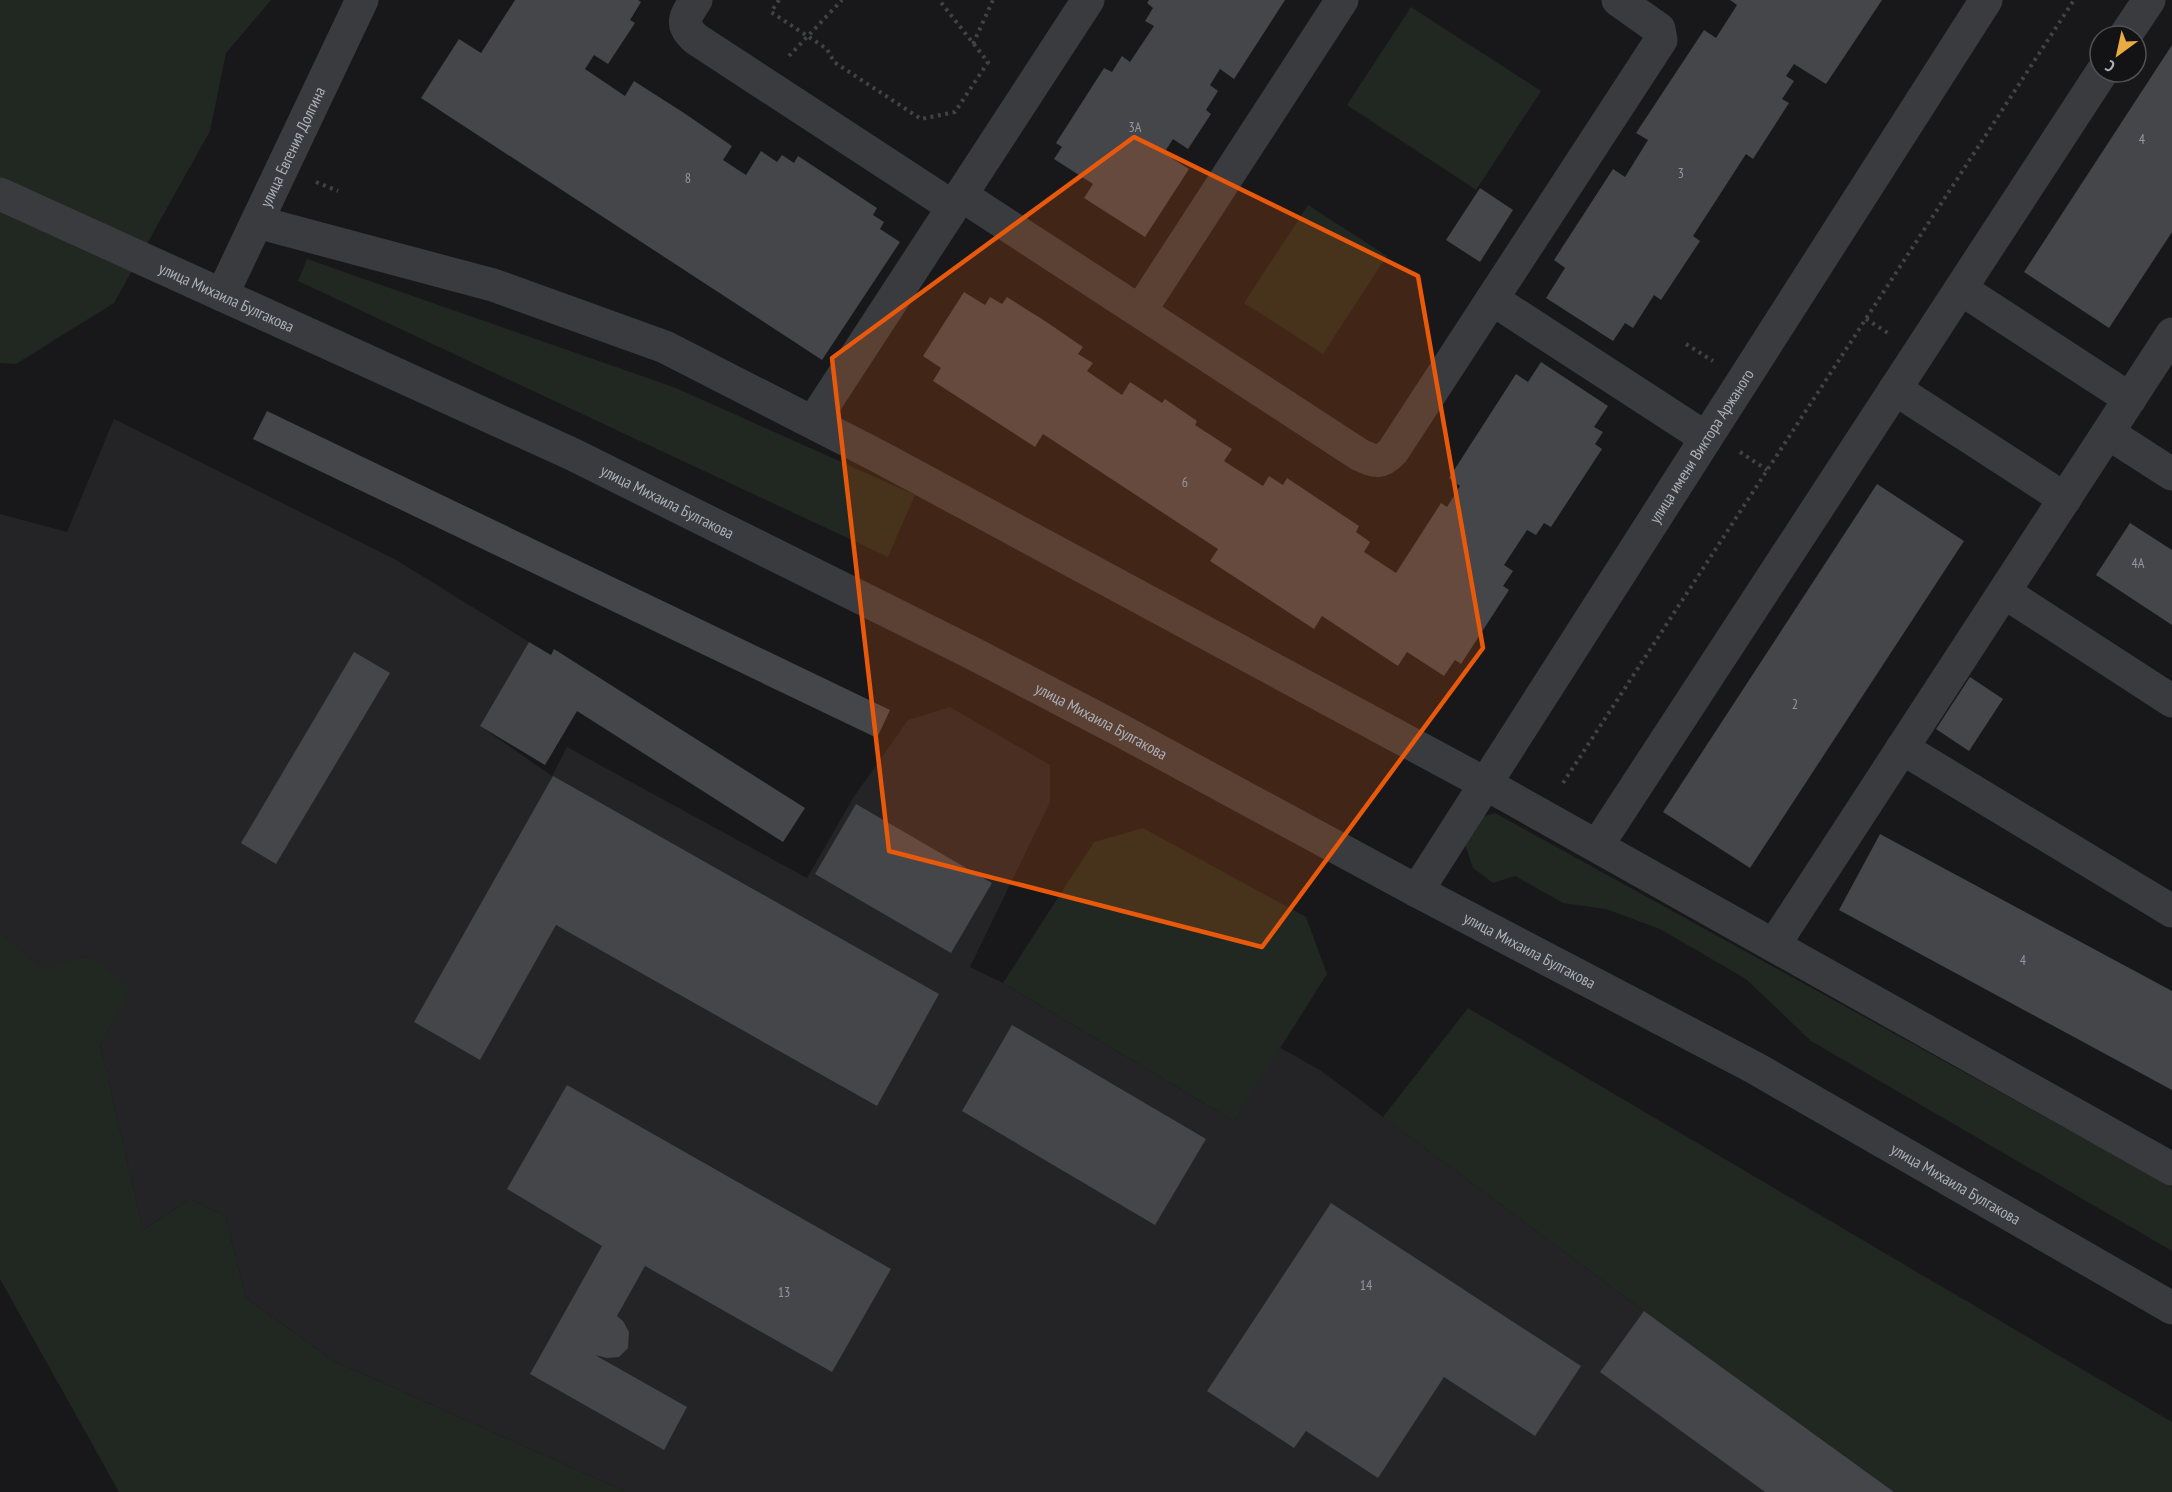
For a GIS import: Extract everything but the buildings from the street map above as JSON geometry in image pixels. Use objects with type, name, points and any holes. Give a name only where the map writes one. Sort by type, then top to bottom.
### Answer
[{"type":"street","name":"улица Евгения Долгина","points":[[222,295],[362,0]]},
{"type":"street","points":[[696,0],[685,20],[686,31],[696,39],[1140,311],[1360,455],[1374,461],[1385,459],[1393,451],[1661,40],[1659,29],[1618,0]]},
{"type":"street","points":[[813,422],[1088,0]]},
{"type":"street","points":[[1140,311],[1342,0]]},
{"type":"street","name":"улица имени Виктора Аржаного","points":[[1417,891],[1986,0]]},
{"type":"street","points":[[2133,24],[2149,0]]},
{"type":"street","points":[[1597,846],[2094,84]]},
{"type":"street","name":"улица Михаила Булгакова","points":[[0,194],[572,454],[972,653],[1107,723],[1417,891],[1755,1068],[2172,1308]]},
{"type":"street","points":[[257,222],[493,285],[665,347],[813,422],[1486,784],[2172,1169]]},
{"type":"street","points":[[1961,289],[2130,399]]},
{"type":"street","points":[[1492,299],[1706,438]]},
{"type":"street","points":[[1774,945],[2172,334]]},
{"type":"street","points":[[1895,389],[2065,499]]},
{"type":"street","points":[[2108,433],[2172,474]]},
{"type":"street","points":[[2004,592],[2172,701]]},
{"type":"street","points":[[1902,748],[2172,910]]},
{"type":"path","points":[[779,0],[771,12],[827,49],[834,62],[921,119],[955,112],[988,62],[939,0]]},
{"type":"path","points":[[782,63],[842,0]]},
{"type":"path","points":[[973,44],[993,0]]},
{"type":"path","points":[[1563,783],[2074,0]]},
{"type":"path","points":[[1686,344],[1721,366]]},
{"type":"path","points":[[1738,451],[1767,470]]},
{"type":"highlighted area","points":[[1134,137],[1418,276],[1483,648],[1262,947],[889,851],[832,358]]},
{"type":"shaded area","points":[[0,0],[271,0],[226,53],[210,131],[114,303],[16,364],[0,363]]},
{"type":"shaded area","points":[[1411,7],[1541,91],[1476,190],[1347,105]]},
{"type":"shaded area","points":[[1308,205],[1387,256],[1323,354],[1244,303]]},
{"type":"shaded area","points":[[307,259],[676,388],[915,495],[888,557],[298,281]]},
{"type":"shaded area","points":[[114,419],[398,561],[529,642],[480,726],[552,776],[567,747],[807,878],[853,798],[908,720],[950,707],[1050,765],[1050,802],[970,967],[1003,983],[1234,1121],[1279,1047],[1320,1070],[1644,1311],[1894,1492],[626,1492],[334,1361],[246,1298],[225,1216],[190,1199],[143,1230],[100,1044],[89,956],[42,970],[0,932],[0,514],[67,532]]},
{"type":"shaded area","points":[[1495,813],[2172,1187],[2172,1251],[1811,1041],[1746,979],[1660,929],[1606,909],[1563,903],[1515,876],[1493,883],[1473,868],[1465,845],[1478,818]]},
{"type":"shaded area","points":[[1143,828],[1306,917],[1327,974],[1234,1121],[1003,983],[1094,842]]},
{"type":"shaded area","points":[[0,932],[42,969],[89,956],[132,988],[100,1044],[143,1230],[190,1199],[225,1216],[246,1298],[334,1361],[626,1492],[119,1492],[0,1279]]},
{"type":"shaded area","points":[[1468,1008],[2172,1422],[2172,1492],[1894,1492],[1644,1311],[1383,1117]]}]
